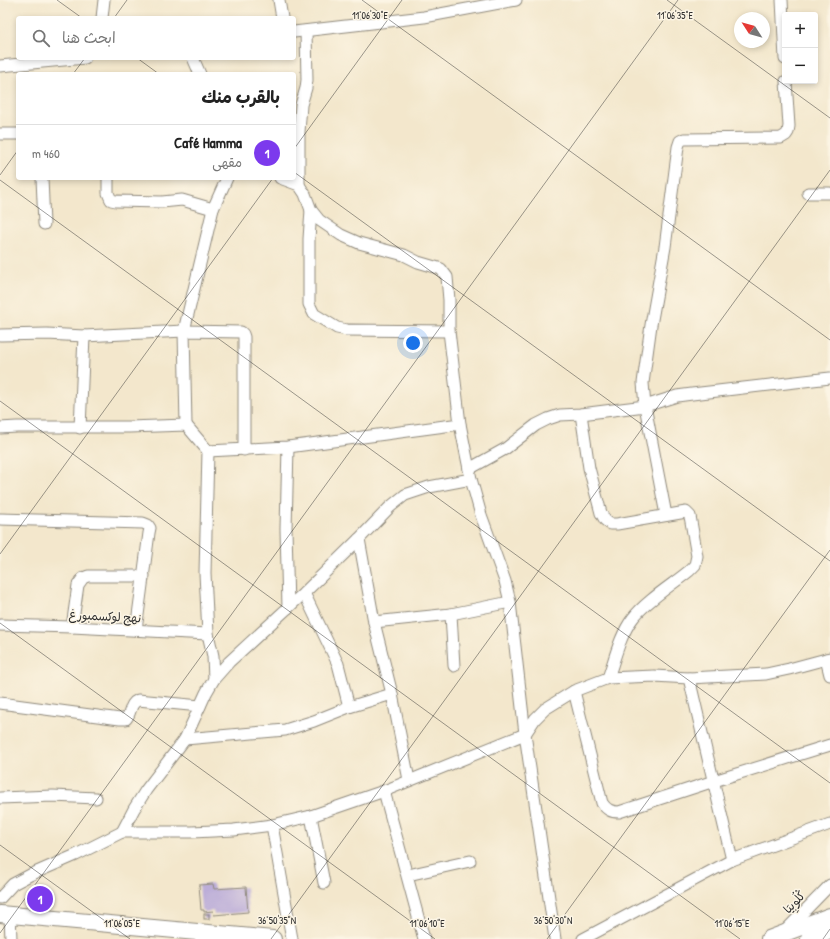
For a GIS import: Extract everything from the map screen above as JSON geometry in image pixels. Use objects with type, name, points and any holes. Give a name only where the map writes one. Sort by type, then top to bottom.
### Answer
[{"type":"street","points":[[102,16],[104,0]]},
{"type":"street","points":[[280,0],[282,16]]},
{"type":"street","points":[[296,32],[424,17],[516,0]]},
{"type":"street","points":[[782,0],[784,48]]},
{"type":"street","points":[[306,31],[307,80],[301,106],[299,132],[299,185],[305,194],[311,210],[319,220],[341,235],[359,243],[404,255],[418,262],[441,269],[447,277],[449,331],[460,424],[470,474],[481,515],[505,581],[510,602],[525,734],[555,939]]},
{"type":"street","points":[[0,66],[64,60]]},
{"type":"street","points":[[194,60],[199,72]]},
{"type":"street","points":[[666,515],[644,406],[643,383],[651,326],[665,247],[679,144],[684,139],[781,138],[788,132],[789,126],[786,84]]},
{"type":"street","points":[[0,134],[16,134]]},
{"type":"street","points":[[42,180],[44,224]]},
{"type":"street","points":[[108,180],[108,193],[111,200],[162,202],[182,200],[213,209]]},
{"type":"street","points":[[214,679],[213,656],[208,634],[205,573],[208,451],[186,425],[184,331],[213,209],[225,180]]},
{"type":"street","points":[[285,180],[299,185]]},
{"type":"street","points":[[808,193],[830,193]]},
{"type":"street","points":[[311,210],[309,239],[309,304],[314,314],[337,328],[346,330],[449,331]]},
{"type":"street","points":[[0,335],[47,334],[84,336],[184,331],[238,331],[243,334],[244,450]]},
{"type":"street","points":[[80,428],[84,336]]},
{"type":"street","points":[[122,832],[146,790],[185,739],[214,679],[229,662],[304,593],[390,507],[405,495],[470,474],[536,425],[560,415],[581,414],[644,406],[677,396],[830,378]]},
{"type":"street","points":[[581,414],[589,468],[601,513],[605,520],[610,524],[617,524],[666,515],[686,512],[689,513],[698,556],[697,561],[689,571],[640,610],[632,619],[621,639],[608,678]]},
{"type":"street","points":[[208,451],[288,447],[460,424]]},
{"type":"street","points":[[0,428],[80,428],[186,425]]},
{"type":"street","points":[[288,447],[286,528],[288,608]]},
{"type":"street","points":[[0,519],[146,524],[150,528],[136,630]]},
{"type":"street","points":[[359,539],[374,622],[392,694],[409,780]]},
{"type":"street","points":[[72,627],[78,585],[83,578],[88,576],[144,576]]},
{"type":"street","points":[[304,593],[338,664],[349,707]]},
{"type":"street","points":[[374,622],[451,614],[510,602]]},
{"type":"street","points":[[451,614],[454,666]]},
{"type":"street","name":"نهج لوكسمبورغ","points":[[0,625],[208,634]]},
{"type":"street","points":[[0,898],[13,884],[122,832],[199,832],[234,830],[272,825],[311,816],[384,791],[525,734],[535,719],[545,709],[574,691],[608,678],[654,676],[689,678],[766,674],[828,658],[830,675]]},
{"type":"street","points":[[689,678],[732,860]]},
{"type":"street","points":[[574,691],[602,803],[608,810],[613,812],[619,812],[830,745]]},
{"type":"street","points":[[185,739],[285,730],[349,707],[392,694]]},
{"type":"street","points":[[0,703],[120,719],[126,719],[129,715],[131,705],[138,700],[162,701],[200,706]]},
{"type":"street","points":[[384,791],[408,875],[424,939]]},
{"type":"street","points":[[0,798],[53,796],[96,798]]},
{"type":"street","points":[[311,816],[324,883]]},
{"type":"street","points":[[583,939],[732,860],[830,824]]},
{"type":"street","points":[[272,825],[292,939]]},
{"type":"street","points":[[408,875],[470,861]]},
{"type":"street","name":"كْلُوبِيَا","points":[[776,937],[830,885]]},
{"type":"street","points":[[11,939],[5,914],[201,936],[273,939]]},
{"type":"street","points":[[776,937],[830,916]]},
{"type":"street","points":[[809,939],[830,931]]},
{"type":"building","points":[[213,884],[214,889],[246,887],[248,912],[214,915],[213,911],[204,912],[204,910],[201,910],[199,885]]},
{"type":"building","points":[[204,914],[209,914],[209,919],[204,919]]},
{"type":"place","name":"Café Hamma","points":[[40,899]]}]
